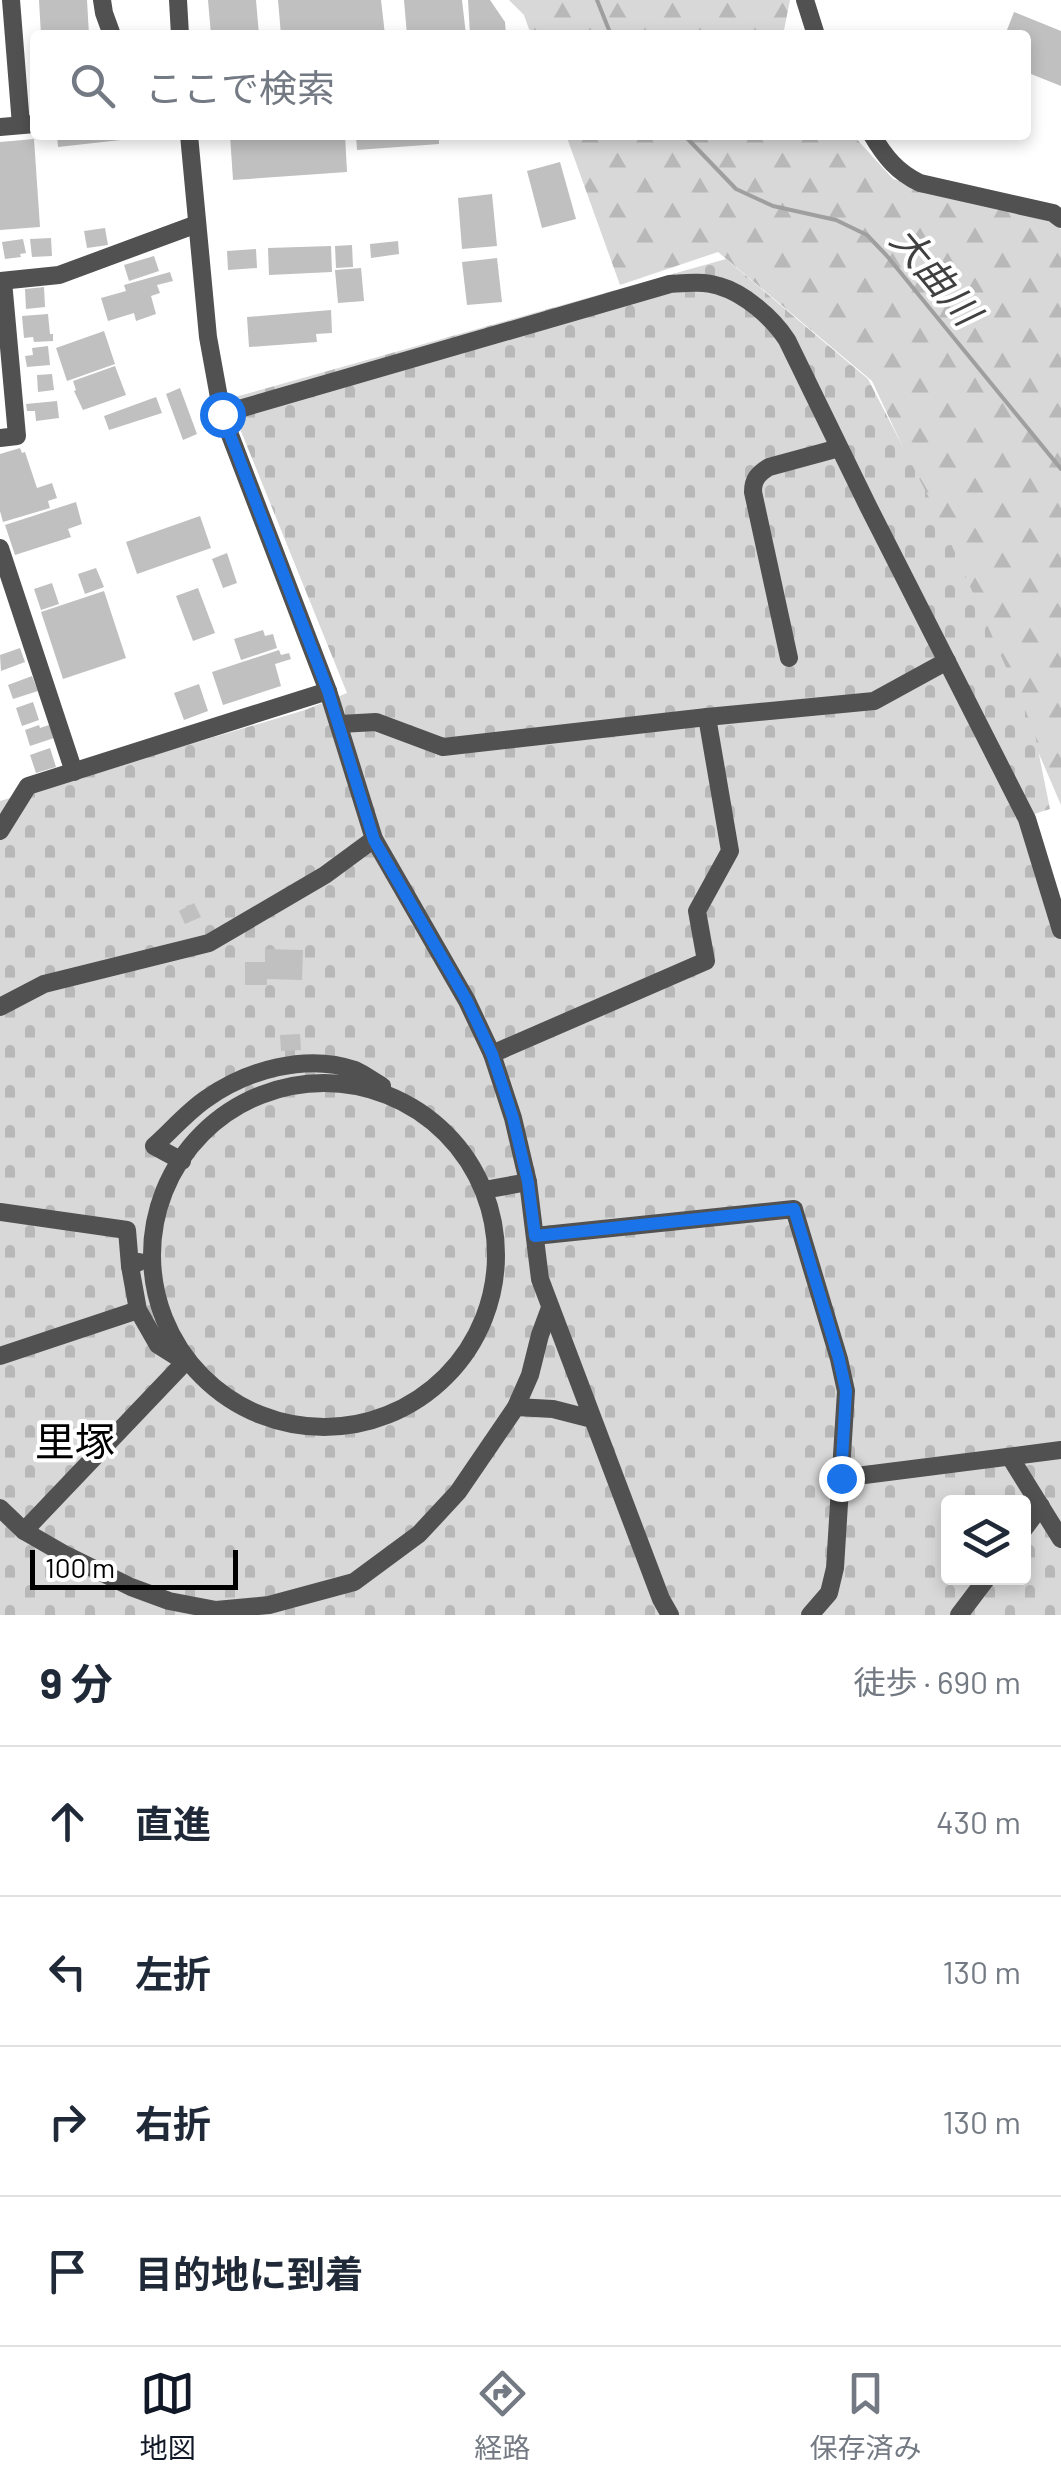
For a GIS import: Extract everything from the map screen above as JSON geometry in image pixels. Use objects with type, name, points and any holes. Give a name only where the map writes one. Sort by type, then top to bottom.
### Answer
[{"type":"street","points":[[0,127],[28,124],[11,0]]},
{"type":"street","points":[[102,0],[110,30]]},
{"type":"street","points":[[178,0],[180,30]]},
{"type":"street","points":[[805,0],[814,30]]},
{"type":"street","points":[[189,140],[208,337],[222,414],[340,724],[374,840],[467,1001],[492,1054],[528,1182],[540,1279],[670,1615]]},
{"type":"street","points":[[875,140],[902,174],[920,183],[1053,213],[1061,219]]},
{"type":"street","points":[[0,438],[17,436],[5,356],[1,281],[59,275],[197,224]]},
{"type":"street","points":[[222,414],[670,284],[720,286],[744,298],[778,325],[1027,819],[1061,930]]},
{"type":"street","points":[[789,658],[753,482],[768,467],[839,448]]},
{"type":"street","points":[[0,548],[74,772]]},
{"type":"street","points":[[0,612],[20,606]]},
{"type":"street","points":[[340,724],[376,722],[443,747],[874,701],[947,661]]},
{"type":"street","points":[[0,831],[28,786],[328,691]]},
{"type":"street","points":[[492,1054],[706,961],[697,911],[730,851],[707,717]]},
{"type":"street","points":[[0,1007],[44,984],[210,943],[325,875],[374,840]]},
{"type":"street","points":[[182,1161],[154,1146],[204,1100],[235,1081],[294,1065],[322,1064],[356,1070],[419,1107],[451,1134],[469,1158],[484,1190],[492,1226],[494,1278],[479,1332],[448,1376],[407,1405],[350,1425],[292,1427],[233,1407],[204,1384],[185,1362],[161,1309],[154,1258],[158,1215],[167,1188],[182,1161],[214,1124],[270,1092],[324,1084],[387,1089]]},
{"type":"street","points":[[265,1070],[270,1092]]},
{"type":"street","points":[[484,1190],[528,1182]]},
{"type":"street","points":[[535,1236],[794,1209],[846,1391],[834,1568],[829,1593],[810,1615]]},
{"type":"street","points":[[0,1212],[127,1230],[138,1310],[158,1345],[185,1362]]},
{"type":"street","points":[[130,1266],[154,1258]]},
{"type":"street","points":[[0,1508],[24,1531],[114,1579],[168,1602],[216,1610],[269,1605],[354,1582],[419,1534],[458,1492],[516,1407],[550,1308]]},
{"type":"street","points":[[0,1356],[138,1310]]},
{"type":"street","points":[[24,1531],[185,1362]]},
{"type":"street","points":[[516,1407],[554,1409],[592,1419]]},
{"type":"street","points":[[841,1478],[1061,1450]]},
{"type":"street","points":[[1010,1457],[1061,1539]]},
{"type":"street","points":[[1031,1520],[1041,1506]]},
{"type":"street","points":[[959,1615],[982,1585]]},
{"type":"street","points":[[305,1597],[312,1615]]},
{"type":"green space","points":[[509,0],[790,0],[784,30],[529,30],[524,15]]},
{"type":"green space","points":[[568,140],[858,140],[893,179],[1051,222],[1061,229],[1061,805],[956,561],[872,381],[718,252],[620,285]]},
{"type":"green space","points":[[726,259],[868,379],[940,519],[1034,730],[1050,809],[1028,816],[1061,914],[1061,1615],[0,1615],[0,801],[305,710],[347,693],[228,399]]},
{"type":"building","points":[[39,0],[87,0],[89,30],[41,30]]},
{"type":"building","points":[[208,0],[256,0],[259,30],[211,30]]},
{"type":"building","points":[[278,0],[381,0],[384,30],[281,30]]},
{"type":"building","points":[[404,0],[462,0],[465,30],[407,30]]},
{"type":"building","points":[[468,0],[490,0],[505,22],[506,30],[470,30]]},
{"type":"building","points":[[1014,12],[1061,31],[1061,86],[1031,74],[1031,30],[1007,30]]},
{"type":"building","points":[[34,140],[40,227],[0,230],[0,142]]},
{"type":"building","points":[[57,140],[121,140],[58,147]]},
{"type":"building","points":[[230,140],[345,140],[347,172],[233,180]]},
{"type":"building","points":[[356,140],[439,140],[439,144],[357,150]]},
{"type":"building","points":[[560,162],[576,219],[542,228],[527,171]]},
{"type":"building","points":[[492,194],[497,246],[462,249],[458,198]]},
{"type":"building","points":[[105,228],[108,245],[87,248],[84,231]]},
{"type":"building","points":[[51,238],[52,256],[32,257],[30,239]]},
{"type":"building","points":[[23,239],[26,253],[5,259],[2,242]]},
{"type":"building","points":[[398,241],[399,254],[371,258],[370,244]]},
{"type":"building","points":[[352,245],[353,267],[336,268],[335,246]]},
{"type":"building","points":[[331,246],[332,272],[269,275],[268,248]]},
{"type":"building","points":[[256,249],[257,268],[228,270],[227,251]]},
{"type":"building","points":[[154,256],[159,271],[129,281],[124,265]]},
{"type":"building","points":[[497,258],[502,302],[467,305],[462,262]]},
{"type":"building","points":[[361,268],[364,301],[338,303],[335,270]]},
{"type":"building","points":[[170,272],[173,281],[157,285],[160,293],[151,296],[156,314],[136,321],[134,313],[108,321],[101,298],[126,291],[124,285]]},
{"type":"building","points":[[44,287],[45,307],[26,309],[25,289]]},
{"type":"building","points":[[331,310],[332,333],[316,334],[317,342],[249,347],[247,317]]},
{"type":"building","points":[[48,314],[53,341],[24,338],[22,316]]},
{"type":"building","points":[[104,331],[115,364],[67,381],[56,348]]},
{"type":"building","points":[[48,346],[50,365],[27,367],[25,356],[33,355],[32,348]]},
{"type":"building","points":[[115,366],[126,395],[83,410],[73,381]]},
{"type":"building","points":[[52,374],[54,390],[38,392],[37,375]]},
{"type":"building","points":[[180,388],[197,434],[183,440],[166,394]]},
{"type":"building","points":[[156,397],[162,413],[109,430],[104,416]]},
{"type":"building","points":[[57,401],[59,418],[36,421],[35,411],[27,411],[26,404]]},
{"type":"building","points":[[20,448],[25,452],[37,488],[52,483],[57,498],[48,501],[50,508],[3,522],[0,454]]},
{"type":"building","points":[[76,502],[82,524],[68,529],[71,537],[15,555],[5,525]]},
{"type":"building","points":[[200,516],[211,548],[137,574],[126,542]]},
{"type":"building","points":[[227,553],[237,583],[223,588],[212,559]]},
{"type":"building","points":[[96,568],[104,587],[85,594],[78,574]]},
{"type":"building","points":[[52,583],[59,604],[41,610],[34,589]]},
{"type":"building","points":[[198,588],[215,633],[193,641],[176,596]]},
{"type":"building","points":[[104,591],[126,658],[63,679],[41,612]]},
{"type":"building","points":[[263,630],[265,636],[273,634],[277,648],[241,660],[234,639]]},
{"type":"building","points":[[20,648],[25,662],[1,671],[0,655]]},
{"type":"building","points":[[279,650],[281,655],[289,653],[291,659],[275,664],[281,686],[223,705],[212,672]]},
{"type":"building","points":[[32,676],[38,691],[13,699],[8,685]]},
{"type":"building","points":[[199,684],[208,711],[184,720],[174,693]]},
{"type":"building","points":[[33,702],[39,720],[22,726],[16,708]]},
{"type":"building","points":[[49,725],[54,738],[30,746],[25,730]]},
{"type":"building","points":[[50,748],[56,767],[36,773],[30,755]]},
{"type":"building","points":[[194,903],[201,917],[185,924],[179,911]]},
{"type":"building","points":[[265,949],[303,950],[302,980],[267,979],[267,985],[245,985],[245,962],[265,962]]},
{"type":"building","points":[[300,1034],[301,1050],[281,1051],[280,1035]]},
{"type":"waterway","name":"大曲川","points":[[597,0],[609,30]]},
{"type":"waterway","name":"大曲川","points":[[689,140],[736,189],[773,206],[836,220],[867,235],[1061,469]]},
{"type":"district","name":"里塚","points":[[75,1442]]},
{"type":"route","points":[[222,414],[340,724],[374,840],[467,1001],[492,1054],[513,1118],[528,1182],[535,1236],[794,1209],[846,1391],[841,1478]]}]
